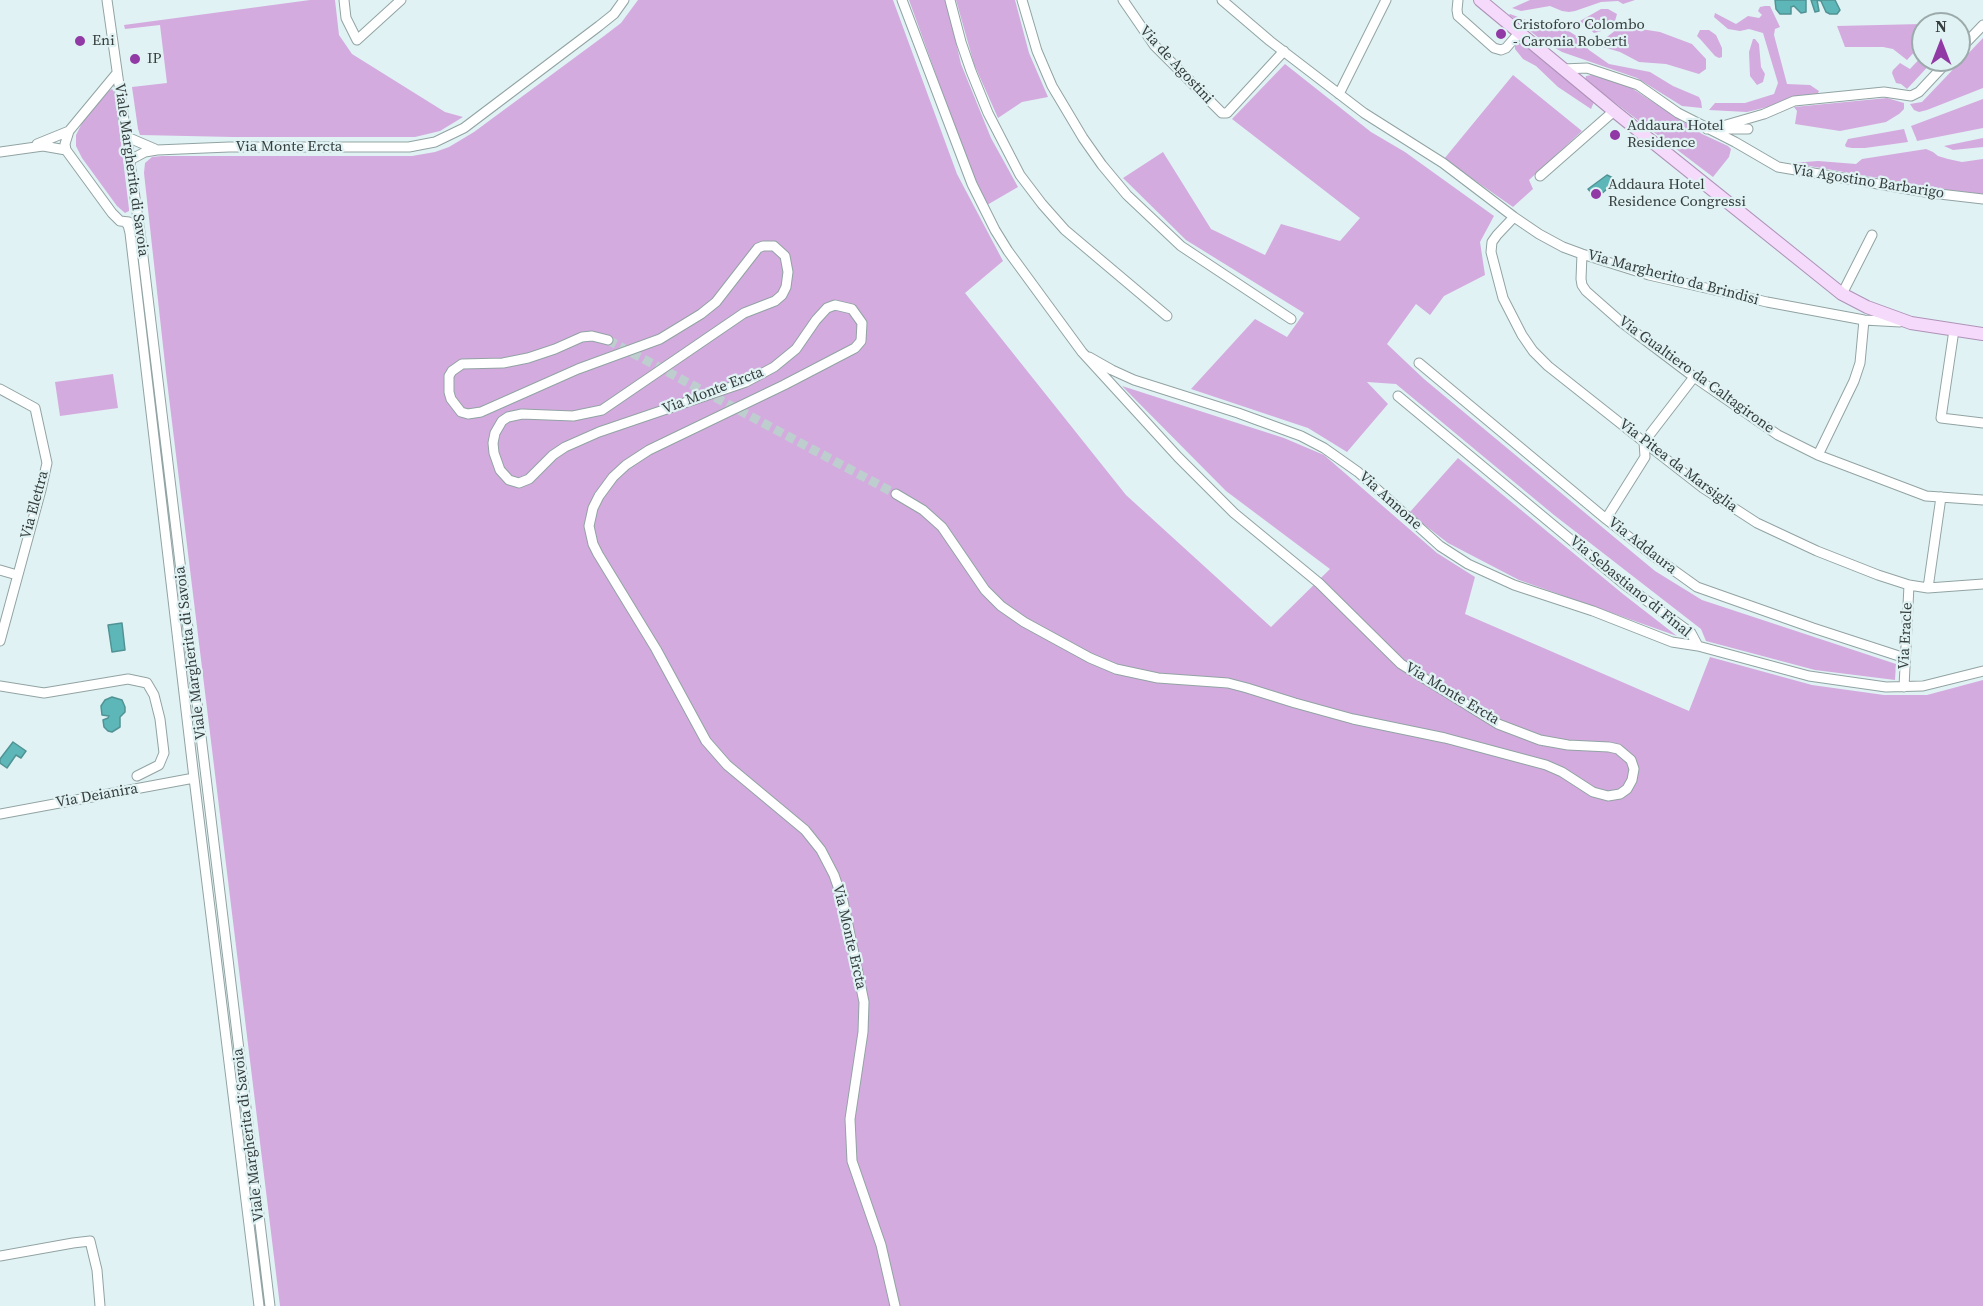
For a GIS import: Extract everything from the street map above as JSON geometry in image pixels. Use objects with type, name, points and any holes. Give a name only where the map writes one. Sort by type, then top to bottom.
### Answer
[{"type":"main road","points":[[1480,0],[1842,294],[1889,316],[1911,323],[1983,334]]},
{"type":"street","name":"Viale Margherita di Savoia","points":[[107,0],[141,240],[270,1306]]},
{"type":"street","points":[[344,0],[346,18],[357,40],[401,0]]},
{"type":"street","name":"Via Monte Ercta","points":[[157,150],[229,147],[408,147],[435,142],[464,128],[614,14],[624,0]]},
{"type":"street","name":"Via Monte Ercta","points":[[896,494],[935,519],[985,590],[1001,606],[1024,622],[1090,658],[1116,669],[1158,678],[1228,683],[1353,719],[1445,738],[1546,765],[1562,772],[1593,792],[1608,796],[1620,794],[1627,789],[1632,780],[1634,769],[1631,760],[1618,749],[1540,740],[1509,728],[1480,713],[1401,664],[1319,583],[1234,513],[1155,433],[1082,352],[1008,251],[984,210],[958,151],[902,0]]},
{"type":"street","points":[[950,0],[961,42],[980,92],[1003,144],[1020,175],[1065,230],[1167,316]]},
{"type":"street","points":[[1023,0],[1037,51],[1052,86],[1083,138],[1127,195],[1181,246],[1291,319]]},
{"type":"street","name":"Via de Agostini","points":[[1123,0],[1154,45],[1222,113],[1227,113],[1233,107],[1284,51]]},
{"type":"street","name":"Via Margherito da Brindisi","points":[[1222,0],[1284,51],[1385,128],[1443,163],[1539,234],[1582,255],[1649,275],[1767,302],[1864,320],[1911,323]]},
{"type":"street","points":[[1339,94],[1386,0]]},
{"type":"street","points":[[1458,0],[1456,10],[1458,16],[1494,48],[1501,50],[1506,48],[1519,33]]},
{"type":"street","points":[[1971,38],[1983,25]]},
{"type":"street","name":"Via Agostino Barbarigo","points":[[1563,69],[1587,68],[1629,81],[1648,91],[1678,113],[1786,169],[1931,193],[1983,199]]},
{"type":"street","points":[[1707,129],[1764,114],[1794,101],[1884,92],[1911,96],[1919,92],[1938,72]]},
{"type":"street","points":[[117,73],[69,131],[66,137],[66,150],[112,213],[125,222],[133,220],[136,214]]},
{"type":"street","points":[[109,82],[114,80],[120,85]]},
{"type":"street","points":[[1540,176],[1614,111]]},
{"type":"street","points":[[1707,129],[1748,129]]},
{"type":"street","points":[[29,147],[69,131]]},
{"type":"street","points":[[127,137],[157,150]]},
{"type":"street","points":[[0,152],[52,146],[66,150]]},
{"type":"street","points":[[130,160],[145,152],[157,150]]},
{"type":"street","name":"Via Pitea da Marsiglia","points":[[1514,217],[1492,242],[1491,252],[1503,298],[1522,335],[1533,351],[1548,366],[1644,442],[1703,488],[1757,523],[1817,551],[1909,585],[1928,588],[1983,584]]},
{"type":"street","name":"Viale Margherita di Savoia","points":[[125,222],[129,225],[130,233],[259,1306]]},
{"type":"street","points":[[1842,294],[1872,236]]},
{"type":"street","name":"Via Monte Ercta","points":[[608,340],[592,336],[582,337],[528,358],[503,363],[462,364],[449,376],[451,399],[461,412],[468,414],[481,412],[578,369],[652,343],[684,326],[716,302],[758,248],[774,246],[785,256],[788,263],[788,278],[782,295],[775,301],[744,313],[602,410],[573,416],[522,414],[502,421],[495,433],[493,443],[500,470],[509,480],[519,483],[529,479],[553,454],[599,432],[736,385],[774,368],[796,349],[826,308],[835,305],[852,309],[862,323],[861,340],[855,348],[649,450],[626,465],[613,477],[596,502],[589,526],[598,554],[656,649],[706,741],[727,765],[805,830],[821,850],[834,875],[843,901],[864,1002],[863,1032],[850,1119],[852,1161],[881,1245],[895,1306]]},
{"type":"street","name":"Via Gualtiero da Caltagirone","points":[[1582,255],[1581,279],[1586,291],[1620,321],[1694,377],[1778,435],[1818,455],[1926,496],[1983,500]]},
{"type":"street","points":[[1818,455],[1854,381],[1860,363],[1864,320]]},
{"type":"street","points":[[1954,330],[1941,418],[1983,423]]},
{"type":"street","name":"Via Annone","points":[[1082,352],[1134,380],[1238,413],[1300,436],[1324,448],[1358,472],[1440,546],[1468,564],[1514,585],[1593,611],[1672,642],[1698,646]]},
{"type":"street","name":"Via Addaura","points":[[1419,363],[1606,519],[1697,587],[1905,658]]},
{"type":"street","points":[[1606,519],[1645,457],[1644,442],[1694,377]]},
{"type":"street","name":"Via Elettra","points":[[0,389],[35,408],[46,463],[41,490],[0,641]]},
{"type":"street","name":"Via Sebastiano di Final","points":[[1398,396],[1624,584],[1691,633],[1698,646],[1809,676],[1886,687],[1923,687],[1983,671]]},
{"type":"street","name":"Via Eracle","points":[[1928,588],[1941,497]]},
{"type":"street","points":[[0,570],[17,575]]},
{"type":"street","name":"Via Eracle","points":[[1904,687],[1909,585]]},
{"type":"street","points":[[0,686],[44,693],[129,680],[147,683],[154,695],[160,719],[164,753],[159,765],[137,776]]},
{"type":"street","name":"Via Deianira","points":[[0,814],[194,778]]},
{"type":"street","points":[[0,1256],[90,1241],[100,1306]]},
{"type":"shaded area","points":[[310,0],[335,0],[339,35],[352,54],[445,112],[463,117],[440,131],[415,137],[140,135],[132,87],[167,83],[160,25],[125,29],[124,25]]},
{"type":"shaded area","points":[[638,0],[893,0],[957,174],[1003,261],[965,293],[1126,495],[1271,627],[1330,569],[1226,491],[1122,386],[1284,438],[1324,455],[1437,553],[1475,577],[1465,614],[1689,711],[1710,657],[1812,685],[1884,695],[1927,695],[1983,680],[1983,1306],[280,1306],[166,373],[144,173],[145,163],[152,157],[162,156],[412,156],[435,152],[449,147],[474,132],[604,36],[621,23]]},
{"type":"shaded area","points":[[909,0],[946,0],[961,64],[991,138],[1018,187],[987,205],[973,177]]},
{"type":"shaded area","points":[[956,0],[1015,0],[1029,53],[1048,97],[1022,102],[998,118],[974,64]]},
{"type":"shaded area","points":[[1530,0],[1635,0],[1623,4],[1618,1],[1601,2],[1569,12],[1550,6],[1521,11],[1512,8]]},
{"type":"shaded area","points":[[1770,6],[1780,27],[1775,29],[1774,35],[1787,84],[1810,85],[1819,91],[1817,95],[1747,112],[1709,110],[1715,103],[1745,103],[1774,94],[1778,83],[1763,33],[1749,29],[1740,31],[1728,29],[1714,17],[1715,13],[1736,24],[1748,16],[1759,18],[1762,15],[1758,11],[1760,7]]},
{"type":"shaded area","points":[[1601,9],[1608,9],[1617,14],[1615,21],[1605,30],[1594,33],[1580,21]]},
{"type":"shaded area","points":[[1510,14],[1545,27],[1567,30],[1609,64],[1650,72],[1673,86],[1699,97],[1702,108],[1682,106],[1637,78],[1562,52],[1543,41]]},
{"type":"shaded area","points":[[1911,24],[1911,56],[1907,60],[1893,49],[1883,47],[1845,47],[1837,26]]},
{"type":"shaded area","points":[[1621,26],[1660,32],[1692,44],[1706,59],[1706,69],[1699,74],[1666,64],[1639,62],[1620,52],[1603,47],[1601,44],[1603,40]]},
{"type":"shaded area","points":[[1700,30],[1709,30],[1716,35],[1722,48],[1722,57],[1715,56],[1697,36]]},
{"type":"shaded area","points":[[1983,38],[1983,88],[1927,110],[1919,112],[1914,110],[1910,104],[1922,102],[1951,72],[1971,72],[1971,51]]},
{"type":"shaded area","points":[[1753,39],[1759,44],[1761,67],[1765,74],[1763,82],[1757,85],[1750,76],[1749,52]]},
{"type":"shaded area","points":[[1515,43],[1521,43],[1594,102],[1591,109],[1558,87],[1536,66],[1523,59],[1515,49]]},
{"type":"shaded area","points":[[1900,63],[1911,72],[1923,72],[1907,89],[1896,83],[1892,73]]},
{"type":"shaded area","points":[[1285,64],[1371,132],[1405,152],[1494,216],[1480,242],[1485,275],[1444,296],[1430,315],[1416,304],[1387,344],[1424,379],[1655,571],[1702,600],[1896,664],[1895,680],[1815,670],[1706,641],[1701,629],[1554,515],[1396,384],[1367,382],[1388,404],[1347,452],[1308,428],[1191,389],[1255,319],[1287,337],[1304,313],[1186,240],[1123,178],[1163,152],[1211,229],[1265,255],[1281,224],[1340,241],[1360,218],[1232,119]]},
{"type":"shaded area","points":[[1513,75],[1582,131],[1529,180],[1533,189],[1513,207],[1444,159]]},
{"type":"shaded area","points":[[1592,75],[1630,87],[1702,134],[1728,146],[1731,149],[1729,157],[1713,177],[1585,80],[1586,76]]},
{"type":"shaded area","points":[[112,89],[115,93],[129,209],[125,213],[117,206],[82,158],[76,146],[76,135],[83,121]]},
{"type":"shaded area","points":[[1887,98],[1904,103],[1904,109],[1886,122],[1840,131],[1795,124],[1797,111],[1794,107]]},
{"type":"shaded area","points":[[1983,99],[1983,128],[1917,141],[1911,126]]},
{"type":"shaded area","points":[[1904,129],[1908,142],[1865,148],[1852,148],[1845,145],[1848,139]]},
{"type":"shaded area","points":[[1983,138],[1983,147],[1953,150],[1944,146]]},
{"type":"shaded area","points":[[1926,149],[1938,156],[1962,162],[1983,159],[1983,194],[1792,163],[1818,161],[1856,164],[1862,159]]},
{"type":"shaded area","points":[[113,374],[118,408],[60,416],[55,382]]},
{"type":"shaded area","points":[[1458,458],[1677,636],[1519,580],[1448,543],[1409,513]]},
{"type":"water","points":[[1775,0],[1806,0],[1806,12],[1801,13],[1794,6],[1791,7],[1791,14],[1780,14],[1776,9]]},
{"type":"water","points":[[1811,0],[1817,0],[1819,11],[1815,12]]},
{"type":"water","points":[[1817,0],[1835,0],[1840,10],[1837,14],[1830,14],[1826,12],[1821,1]]},
{"type":"water","points":[[1607,175],[1613,178],[1613,184],[1600,195],[1593,195],[1588,189]]},
{"type":"water","points":[[122,623],[125,650],[112,652],[108,625]]},
{"type":"water","points":[[112,697],[122,700],[125,712],[120,717],[120,727],[112,732],[104,727],[103,720],[109,716],[102,715],[101,706],[105,700]]},
{"type":"water","points":[[13,742],[26,751],[21,758],[16,755],[7,768],[0,763],[0,759]]},
{"type":"tunnel","points":[[608,340],[896,494]]},
{"type":"place","name":"Cristoforo Colombo - Caronia Roberti","points":[[1501,34]]},
{"type":"place","name":"Eni","points":[[80,41]]},
{"type":"place","name":"IP","points":[[135,59]]},
{"type":"place","name":"Addaura Hotel Residence","points":[[1615,135]]},
{"type":"place","name":"Addaura Hotel Residence Congressi","points":[[1596,194]]}]
